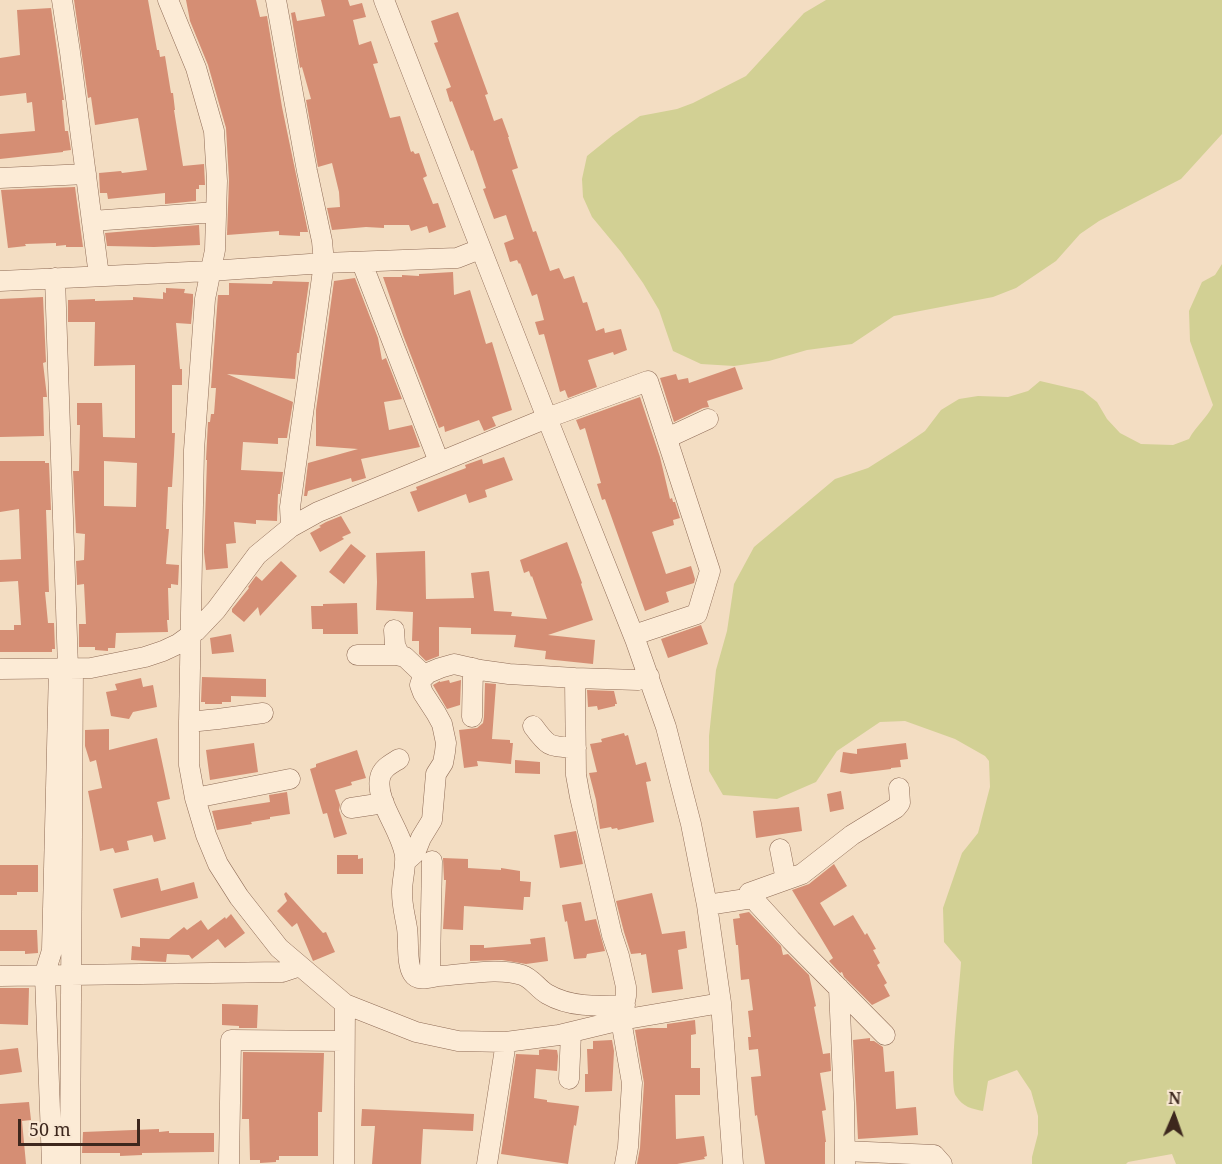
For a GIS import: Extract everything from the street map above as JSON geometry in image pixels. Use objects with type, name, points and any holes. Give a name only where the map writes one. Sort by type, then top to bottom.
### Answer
[{"type":"street","points":[[62,0],[99,276]]},
{"type":"street","points":[[168,0],[196,68],[214,131],[218,181],[215,249],[205,298],[194,450],[189,673],[189,765],[200,819],[218,864],[239,897],[279,948],[300,966],[345,1004],[416,1032],[458,1041],[506,1042],[571,1033],[623,1013]]},
{"type":"street","points":[[276,0],[322,241],[324,263],[290,507],[291,527]]},
{"type":"street","points":[[384,0],[480,249],[634,635],[666,727],[686,803],[707,905],[721,1003],[732,1164]]},
{"type":"street","points":[[0,178],[86,174]]},
{"type":"street","points":[[92,220],[216,212]]},
{"type":"street","points":[[0,281],[457,258],[480,249]]},
{"type":"street","points":[[362,262],[439,462]]},
{"type":"street","points":[[55,278],[66,668],[71,976],[70,1164]]},
{"type":"street","points":[[0,669],[92,668],[163,651],[178,644],[191,634],[216,610],[257,555],[291,527],[318,512],[439,462],[547,418],[648,381],[710,571],[697,614],[634,635]]},
{"type":"street","points":[[667,438],[708,419]]},
{"type":"street","points":[[394,630],[395,645],[400,656]]},
{"type":"street","points":[[357,655],[405,657],[425,676]]},
{"type":"street","points":[[405,862],[415,853],[432,820],[436,774],[443,763],[446,743],[442,724],[420,685],[425,676],[454,664],[509,674],[638,680],[649,676]]},
{"type":"street","points":[[52,1164],[45,976],[52,950],[66,668]]},
{"type":"street","points":[[472,717],[473,668]]},
{"type":"street","points":[[575,678],[576,775],[626,987],[623,1013],[632,1083],[625,1164]]},
{"type":"street","points":[[189,722],[263,713]]},
{"type":"street","points":[[533,726],[542,740],[550,746],[576,748]]},
{"type":"street","points":[[399,759],[385,768],[379,780],[384,803],[400,836],[405,862],[402,878],[402,908],[407,927],[413,975],[418,978],[427,978],[479,972],[522,975],[557,1000],[623,1013],[721,1003]]},
{"type":"street","points":[[195,798],[290,779]]},
{"type":"street","points":[[885,1035],[791,940],[749,893],[802,874],[852,835],[896,808],[900,803],[898,788]]},
{"type":"street","points":[[351,808],[384,803]]},
{"type":"street","points":[[780,849],[786,880]]},
{"type":"street","points":[[432,861],[430,969],[438,976]]},
{"type":"street","points":[[707,905],[753,898]]},
{"type":"street","points":[[0,976],[282,972],[300,966]]},
{"type":"street","points":[[839,988],[845,1157],[934,1155],[942,1164]]},
{"type":"street","points":[[344,1164],[345,1004]]},
{"type":"street","points":[[569,1079],[571,1033]]},
{"type":"street","points":[[229,1164],[231,1040],[344,1041]]},
{"type":"street","points":[[487,1164],[506,1042]]},
{"type":"shaded area","points":[[826,0],[1222,0],[1222,134],[1181,179],[1099,221],[1080,234],[1056,261],[1016,288],[993,297],[894,316],[852,344],[807,350],[769,361],[734,366],[701,364],[673,351],[659,310],[643,283],[592,217],[583,197],[582,179],[587,156],[640,116],[677,109],[693,103],[746,76],[804,13]]},
{"type":"shaded area","points":[[1222,264],[1222,1164],[1176,1164],[1172,1154],[1126,1164],[1032,1164],[1038,1134],[1038,1116],[1031,1091],[1017,1070],[988,1081],[983,1111],[962,1103],[956,1096],[954,1087],[954,1054],[961,962],[944,942],[943,908],[962,853],[978,833],[990,787],[989,761],[985,756],[955,739],[905,721],[880,722],[837,751],[816,782],[777,799],[723,795],[709,771],[709,736],[716,670],[727,631],[734,584],[754,547],[835,479],[868,468],[906,444],[925,431],[941,410],[959,399],[978,396],[1008,397],[1028,391],[1040,381],[1083,391],[1097,402],[1107,419],[1120,433],[1141,444],[1173,445],[1189,439],[1213,405],[1190,341],[1189,311],[1202,282],[1215,275]]},
{"type":"building","points":[[74,0],[148,0],[157,50],[159,50],[160,57],[165,56],[171,93],[173,93],[183,166],[204,164],[205,185],[199,185],[199,189],[196,189],[196,201],[165,204],[165,193],[108,199],[107,193],[100,193],[99,173],[147,170],[138,118],[95,125],[91,97],[88,98]]},
{"type":"building","points":[[186,0],[256,0],[260,17],[267,16],[282,107],[308,232],[300,232],[300,236],[279,235],[279,231],[227,235],[229,180],[226,128],[208,65],[190,21]]},
{"type":"building","points":[[321,0],[348,0],[350,6],[362,3],[366,17],[353,20],[359,45],[371,41],[378,63],[373,64],[390,118],[400,116],[411,152],[419,153],[427,176],[423,178],[433,204],[438,203],[446,227],[429,233],[427,226],[411,231],[409,225],[332,230],[327,208],[340,207],[339,192],[332,163],[318,167],[306,100],[311,99],[302,67],[300,68],[291,13],[295,12],[297,21],[325,16]]},
{"type":"building","points":[[51,8],[64,100],[62,100],[65,131],[68,131],[71,150],[0,159],[0,134],[35,131],[32,102],[27,103],[26,93],[0,96],[0,58],[20,55],[17,10]]},
{"type":"building","points":[[458,12],[488,94],[485,95],[494,121],[502,118],[509,137],[518,168],[512,170],[533,232],[536,231],[550,271],[559,268],[564,279],[574,276],[583,303],[587,302],[596,331],[604,328],[605,333],[621,329],[627,350],[588,360],[597,387],[568,398],[565,390],[560,392],[544,334],[539,335],[535,322],[544,320],[537,294],[532,296],[520,263],[517,260],[510,262],[504,243],[514,239],[506,215],[494,219],[473,150],[471,151],[446,89],[451,87],[434,43],[438,42],[431,21]]},
{"type":"building","points":[[75,187],[83,247],[56,246],[56,243],[25,244],[26,246],[8,248],[1,190]]},
{"type":"building","points":[[199,225],[200,245],[107,246],[105,233]]},
{"type":"building","points":[[453,272],[454,295],[470,290],[486,344],[492,342],[512,410],[492,417],[496,426],[484,431],[479,420],[445,432],[444,426],[439,428],[383,277]]},
{"type":"building","points":[[355,278],[378,338],[382,360],[386,358],[402,399],[384,402],[389,430],[412,425],[420,447],[361,459],[366,478],[352,482],[351,478],[308,491],[307,496],[304,496],[308,463],[358,449],[316,446],[316,410],[334,281]]},
{"type":"building","points":[[273,281],[309,282],[295,379],[227,374],[293,402],[287,438],[278,438],[278,444],[243,442],[241,470],[283,472],[280,494],[278,494],[277,521],[256,520],[256,524],[234,522],[236,543],[226,544],[228,568],[206,570],[204,552],[206,460],[208,422],[210,422],[211,414],[214,414],[216,388],[211,388],[218,295],[229,295],[229,283],[272,284]]},
{"type":"building","points":[[166,288],[185,289],[184,293],[193,294],[191,324],[176,323],[182,385],[172,385],[172,433],[175,433],[172,487],[168,487],[166,529],[169,529],[166,564],[179,565],[178,585],[171,584],[171,588],[168,588],[168,632],[116,633],[115,648],[108,648],[108,651],[95,650],[95,647],[79,647],[79,624],[86,624],[84,584],[77,585],[76,561],[84,560],[85,534],[76,533],[73,471],[79,471],[80,425],[77,425],[77,403],[102,403],[103,437],[135,438],[135,365],[94,366],[95,322],[68,322],[68,300],[133,300],[133,297],[163,299],[163,292],[166,293]],"holes":[[[104,461],[137,463],[136,507],[104,506]]]},
{"type":"building","points":[[43,297],[46,362],[43,363],[47,397],[43,397],[44,436],[0,437],[0,299]]},
{"type":"building","points":[[735,367],[743,389],[707,401],[709,407],[674,422],[660,378],[676,374],[678,380],[688,378],[689,383]]},
{"type":"building","points":[[640,397],[660,457],[670,499],[672,498],[675,502],[680,518],[673,520],[674,525],[652,532],[666,574],[691,566],[695,579],[694,583],[666,592],[669,602],[645,611],[605,499],[602,500],[597,484],[601,483],[585,428],[580,430],[576,420]]},
{"type":"building","points":[[504,457],[513,480],[485,490],[487,497],[469,503],[466,494],[418,512],[410,492],[417,490],[416,487],[466,468],[465,465],[482,459],[483,464]]},
{"type":"building","points":[[0,461],[45,461],[49,463],[51,510],[46,510],[49,592],[45,592],[48,623],[54,623],[55,649],[52,649],[52,652],[0,652],[0,630],[14,630],[14,625],[21,625],[18,581],[0,582],[0,560],[21,559],[19,509],[0,512]]},
{"type":"building","points":[[341,516],[351,533],[320,552],[310,533],[326,522]]},
{"type":"building","points":[[567,542],[593,620],[548,635],[595,640],[593,664],[545,659],[546,651],[514,647],[516,635],[471,634],[471,628],[439,627],[439,656],[426,661],[419,654],[419,641],[412,641],[413,612],[376,610],[376,553],[425,551],[426,599],[474,598],[471,573],[489,571],[494,611],[512,612],[511,616],[547,619],[532,576],[529,571],[524,573],[520,560]]},
{"type":"building","points":[[351,544],[366,556],[344,584],[329,572]]},
{"type":"building","points":[[281,561],[297,576],[260,616],[258,607],[244,622],[232,612],[232,609],[256,576],[262,581]]},
{"type":"building","points":[[357,603],[358,634],[323,634],[323,629],[312,629],[311,606]]},
{"type":"building","points":[[701,625],[708,644],[668,658],[661,639]]},
{"type":"building","points":[[231,634],[234,652],[212,654],[210,638]]},
{"type":"building","points":[[202,677],[266,679],[266,697],[231,696],[231,702],[205,704],[201,702]]},
{"type":"building","points":[[141,678],[143,687],[153,685],[157,707],[133,712],[129,719],[111,716],[106,692],[117,690],[115,684]]},
{"type":"building","points":[[449,680],[450,683],[461,680],[460,705],[447,709],[433,685]]},
{"type":"building","points":[[485,683],[496,684],[492,739],[510,740],[510,743],[513,743],[511,764],[477,761],[478,766],[464,768],[459,730],[477,728],[483,723]]},
{"type":"building","points":[[587,690],[614,691],[617,704],[598,710],[597,706],[588,707]]},
{"type":"building","points":[[109,729],[109,750],[157,738],[170,799],[157,802],[166,839],[154,842],[152,835],[127,841],[129,850],[115,853],[113,848],[100,851],[88,791],[102,788],[96,760],[90,762],[85,746],[85,730]]},
{"type":"building","points":[[624,733],[625,736],[628,735],[636,765],[646,762],[651,781],[646,782],[654,822],[618,830],[611,827],[600,829],[589,773],[597,772],[590,744]]},
{"type":"building","points":[[254,743],[258,772],[210,780],[206,750]]},
{"type":"building","points":[[906,743],[908,759],[900,760],[901,767],[851,774],[840,772],[843,752],[857,754],[857,749]]},
{"type":"building","points":[[357,750],[366,778],[335,790],[347,834],[334,838],[327,813],[323,814],[310,769],[316,767],[316,764]]},
{"type":"building","points":[[515,760],[540,762],[540,774],[515,773]]},
{"type":"building","points":[[841,791],[844,809],[830,812],[827,794]]},
{"type":"building","points":[[287,792],[290,814],[217,830],[212,811],[270,802],[269,795]]},
{"type":"building","points":[[799,807],[802,831],[756,838],[753,811]]},
{"type":"building","points":[[576,831],[583,864],[560,868],[554,835]]},
{"type":"building","points":[[337,855],[358,855],[358,859],[363,858],[363,874],[337,874]]},
{"type":"building","points":[[443,858],[468,859],[468,868],[501,870],[501,868],[520,871],[520,881],[531,882],[530,897],[524,897],[523,910],[464,906],[463,930],[443,929],[446,880],[444,880]]},
{"type":"building","points":[[834,864],[847,886],[820,903],[834,926],[853,915],[876,949],[873,950],[880,963],[877,965],[887,983],[884,985],[890,996],[872,1005],[829,961],[833,958],[792,890],[809,884]]},
{"type":"building","points":[[0,865],[38,865],[38,892],[0,895]]},
{"type":"building","points":[[158,878],[161,891],[194,882],[198,898],[121,918],[113,889]]},
{"type":"building","points":[[286,892],[323,933],[326,932],[335,952],[313,961],[297,923],[292,927],[277,911],[287,901],[284,894]]},
{"type":"building","points":[[652,893],[662,934],[685,931],[687,948],[678,950],[683,989],[652,993],[646,954],[631,954],[616,901]]},
{"type":"building","points":[[581,902],[585,921],[596,919],[605,951],[587,954],[586,958],[574,959],[562,905]]},
{"type":"building","points":[[749,912],[781,946],[783,955],[788,954],[809,975],[823,1054],[830,1053],[831,1071],[820,1073],[826,1110],[822,1111],[826,1142],[825,1164],[765,1164],[757,1115],[755,1116],[751,1077],[761,1076],[758,1049],[749,1050],[748,1037],[751,1037],[748,1011],[753,1010],[749,979],[741,980],[733,919],[740,918],[739,914]]},
{"type":"building","points":[[231,914],[245,933],[225,948],[218,939],[192,959],[189,955],[167,954],[166,962],[131,960],[132,946],[140,947],[140,938],[169,939],[184,927],[187,930],[201,920],[208,930]]},
{"type":"building","points":[[0,930],[37,930],[38,953],[0,951]]},
{"type":"building","points":[[545,937],[548,961],[526,964],[502,960],[470,961],[470,945],[484,945],[484,948],[531,944],[530,939]]},
{"type":"building","points":[[0,988],[29,988],[28,1025],[0,1024]]},
{"type":"building","points":[[222,1004],[258,1005],[257,1028],[222,1025]]},
{"type":"building","points":[[695,1020],[696,1034],[691,1035],[691,1068],[700,1068],[700,1095],[675,1095],[676,1139],[704,1136],[707,1156],[704,1157],[705,1159],[677,1164],[637,1164],[644,1083],[635,1030],[667,1028],[667,1024]]},
{"type":"building","points":[[870,1038],[870,1041],[883,1047],[885,1072],[894,1071],[896,1109],[916,1107],[918,1135],[858,1139],[853,1040]]},
{"type":"building","points":[[612,1040],[614,1051],[612,1091],[585,1092],[585,1074],[588,1074],[587,1049],[593,1049],[593,1041]]},
{"type":"building","points":[[18,1048],[22,1072],[0,1075],[0,1050]]},
{"type":"building","points":[[539,1050],[557,1050],[557,1071],[536,1069],[534,1098],[579,1106],[568,1164],[501,1154],[516,1054],[539,1055]]},
{"type":"building","points":[[243,1052],[324,1053],[322,1112],[318,1112],[318,1156],[279,1156],[276,1162],[260,1163],[260,1160],[250,1160],[249,1119],[242,1119]]},
{"type":"building","points":[[29,1102],[31,1120],[22,1121],[26,1164],[0,1164],[0,1104]]},
{"type":"building","points":[[362,1109],[474,1114],[473,1131],[423,1129],[421,1164],[372,1164],[375,1126],[361,1126]]},
{"type":"building","points":[[159,1129],[159,1132],[169,1131],[169,1133],[214,1133],[214,1152],[142,1153],[142,1155],[120,1156],[120,1153],[82,1153],[83,1132]]}]
